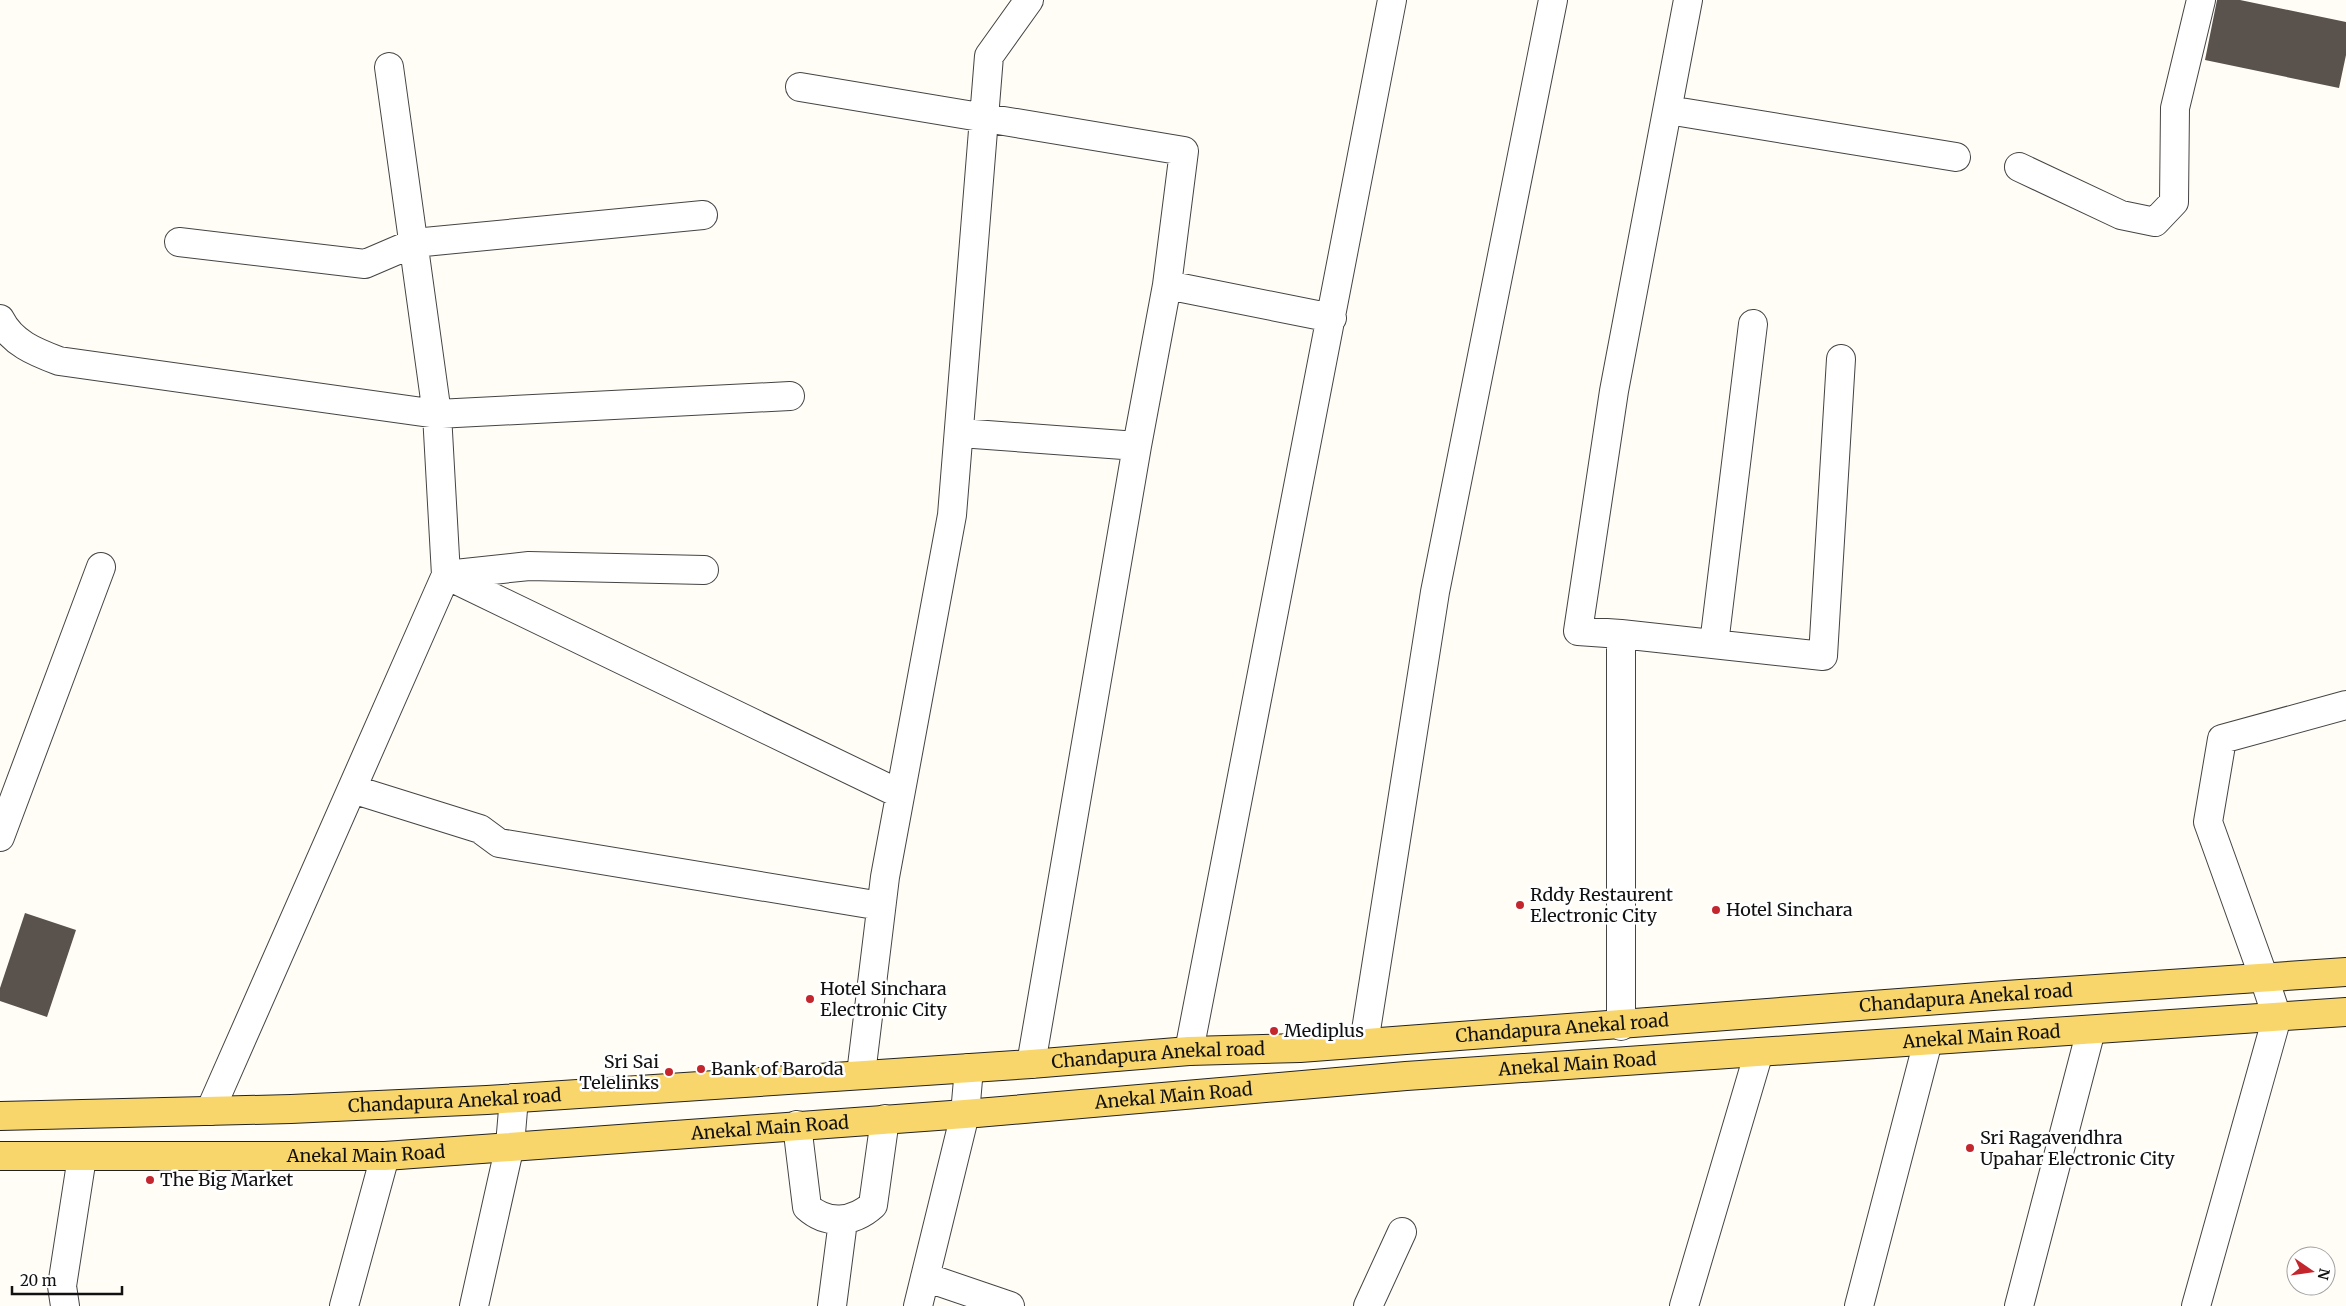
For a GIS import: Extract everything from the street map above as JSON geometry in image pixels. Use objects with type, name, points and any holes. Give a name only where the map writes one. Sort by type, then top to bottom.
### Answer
[{"type":"main road","name":"Chandapura Anekal road","points":[[0,1116],[290,1109],[514,1098],[1032,1064],[1189,1051],[1300,1048],[1621,1026],[2016,994],[2346,972]]},
{"type":"main road","name":"Anekal Main Road","points":[[0,1156],[385,1156],[797,1124],[965,1114],[1406,1076],[2346,1012]]},
{"type":"street","points":[[861,1074],[881,906],[952,515],[989,56],[1029,0]]},
{"type":"street","points":[[1189,1051],[1392,0]]},
{"type":"street","points":[[1364,1043],[1435,592],[1553,0]]},
{"type":"street","points":[[1688,0],[1614,391],[1578,631],[1823,656],[1841,359]]},
{"type":"street","points":[[2019,167],[2121,215],[2155,222],[2174,202],[2175,108],[2201,0]]},
{"type":"street","points":[[210,1111],[446,575],[437,414],[389,67]]},
{"type":"street","points":[[800,87],[1184,151],[1167,285],[1137,446],[1032,1064]]},
{"type":"street","points":[[1668,110],[1956,157]]},
{"type":"street","points":[[178,242],[365,264],[414,243],[703,215]]},
{"type":"street","points":[[1167,285],[1332,318]]},
{"type":"street","points":[[0,319],[7,332],[33,351],[59,361],[437,414],[790,396]]},
{"type":"street","points":[[1714,644],[1753,324]]},
{"type":"street","points":[[960,433],[1137,446]]},
{"type":"street","points":[[446,575],[529,566],[704,570]]},
{"type":"street","points":[[0,837],[101,567]]},
{"type":"street","points":[[446,575],[900,794]]},
{"type":"street","points":[[1621,634],[1621,1026]]},
{"type":"street","points":[[2196,1306],[2276,1017],[2264,978],[2208,822],[2222,738],[2346,705]]},
{"type":"street","points":[[352,789],[480,829],[498,843],[881,906]]},
{"type":"street","points":[[2019,1306],[2091,1030]]},
{"type":"street","points":[[1858,1306],[1928,1041]]},
{"type":"street","points":[[1684,1306],[1758,1052]]},
{"type":"street","points":[[918,1306],[965,1114],[969,1068]]},
{"type":"street","points":[[474,1306],[510,1145],[514,1098]]},
{"type":"street","points":[[797,1124],[807,1207],[818,1216],[843,1221],[864,1214],[873,1205],[885,1119]]},
{"type":"street","points":[[344,1306],[385,1156]]},
{"type":"street","points":[[65,1306],[62,1286],[82,1157]]},
{"type":"street","points":[[832,1306],[843,1221]]},
{"type":"street","points":[[1368,1306],[1402,1232]]},
{"type":"street","points":[[925,1277],[1010,1306]]},
{"type":"building","points":[[2217,0],[2240,0],[2346,22],[2346,55],[2339,88],[2205,60]]},
{"type":"building","points":[[25,913],[76,930],[47,1017],[0,1001],[0,988]]},
{"type":"place","name":"Rddy Restaurent Electronic City","points":[[1520,905]]},
{"type":"place","name":"Hotel Sinchara","points":[[1716,910]]},
{"type":"place","name":"Hotel Sinchara Electronic City","points":[[810,999]]},
{"type":"place","name":"Mediplus","points":[[1274,1031]]},
{"type":"place","name":"Bank of Baroda","points":[[701,1069]]},
{"type":"place","name":"Sri Sai Telelinks","points":[[669,1072]]},
{"type":"place","name":"Sri Ragavendhra Upahar Electronic City","points":[[1970,1148]]},
{"type":"place","name":"The Big Market","points":[[150,1180]]}]
